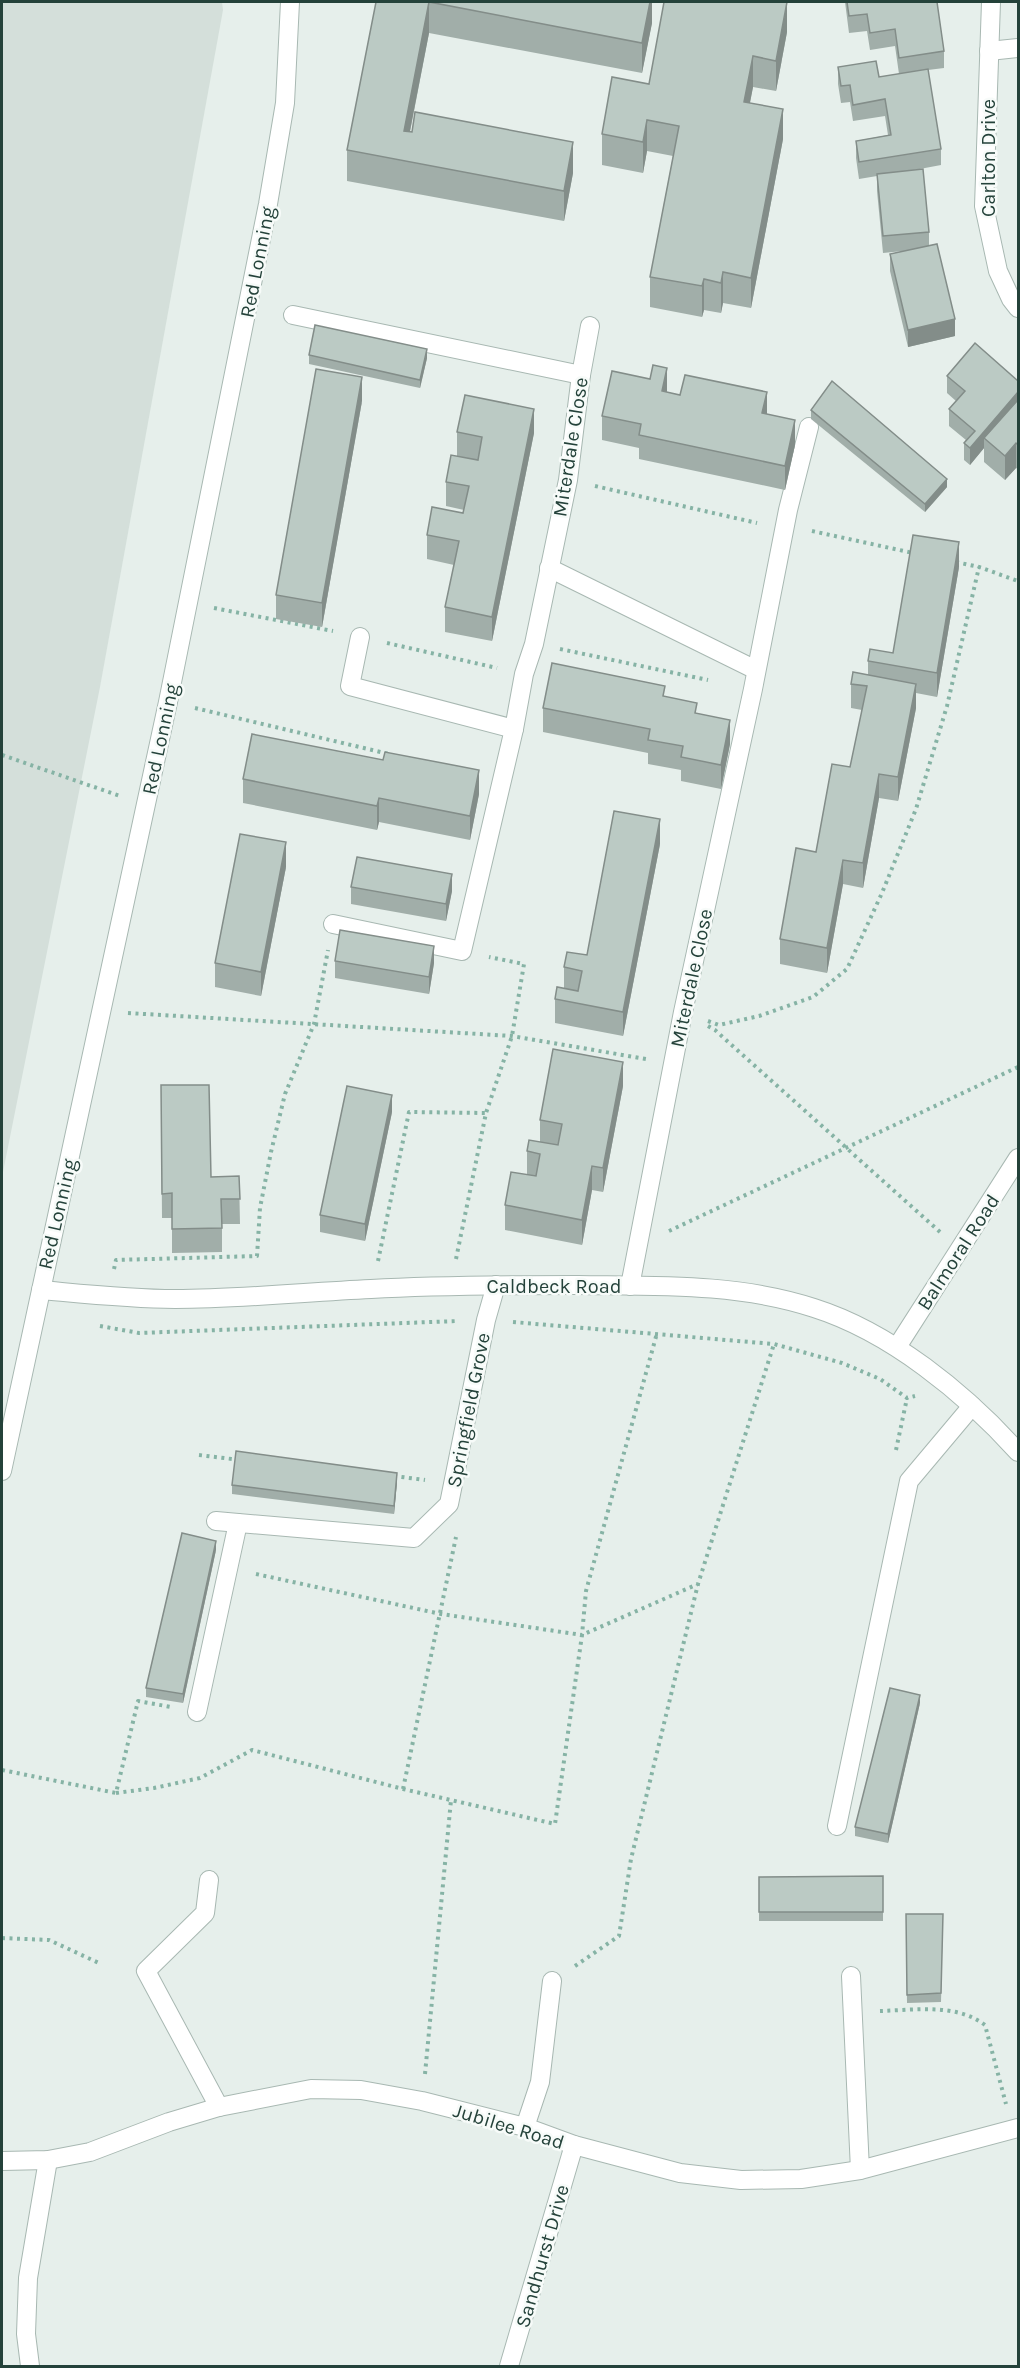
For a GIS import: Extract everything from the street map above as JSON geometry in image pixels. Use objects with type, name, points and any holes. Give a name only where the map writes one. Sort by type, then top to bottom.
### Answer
[{"type":"street","name":"Red Lonning","points":[[2,1471],[168,702],[268,204],[285,104],[290,2]]},
{"type":"street","name":"Carlton Drive","points":[[991,2],[984,206],[998,271],[1011,299],[1018,308]]},
{"type":"street","points":[[989,51],[1018,48]]},
{"type":"street","points":[[293,315],[581,375]]},
{"type":"street","name":"Miterdale Close","points":[[462,951],[514,729],[524,674],[534,644],[568,480],[581,375],[590,327]]},
{"type":"street","name":"Miterdale Close","points":[[630,1286],[683,1012],[753,689],[788,510],[809,427]]},
{"type":"street","points":[[549,568],[756,670]]},
{"type":"street","points":[[360,637],[350,686],[514,729]]},
{"type":"street","points":[[333,924],[462,951]]},
{"type":"street","name":"Balmoral Road","points":[[897,1347],[1018,1158]]},
{"type":"street","name":"Caldbeck Road","points":[[41,1290],[174,1299],[372,1288],[496,1285],[696,1288],[763,1295],[813,1307],[857,1325],[897,1347],[972,1406],[1018,1452]]},
{"type":"street","name":"Springfield Grove","points":[[216,1521],[414,1538],[449,1504],[484,1331],[496,1285]]},
{"type":"street","points":[[837,1826],[909,1481],[972,1406]]},
{"type":"street","points":[[197,1712],[238,1523]]},
{"type":"street","points":[[209,1880],[205,1913],[146,1971],[219,2107]]},
{"type":"street","points":[[851,1976],[860,2170]]},
{"type":"street","points":[[525,2127],[540,2082],[552,1981]]},
{"type":"street","name":"Jubilee Road","points":[[2,2162],[48,2160],[90,2152],[169,2122],[219,2107],[311,2089],[361,2090],[422,2101],[525,2127],[574,2145],[680,2173],[741,2180],[801,2179],[860,2170],[1015,2129]]},
{"type":"street","name":"Sandhurst Drive","points":[[509,2367],[574,2145]]},
{"type":"street","points":[[30,2367],[26,2334],[28,2278],[48,2160]]},
{"type":"path","points":[[683,1012],[719,1025],[759,1016],[813,998],[847,969],[882,893],[916,809],[947,706],[979,567]]},
{"type":"path","points":[[534,644],[753,689]]},
{"type":"path","points":[[168,702],[398,756]]},
{"type":"path","points":[[2,755],[146,805]]},
{"type":"path","points":[[451,1286],[486,1113],[512,1036],[524,964],[462,951]]},
{"type":"path","points":[[102,1011],[512,1036],[673,1064]]},
{"type":"path","points":[[683,1012],[715,1030],[959,1249]]},
{"type":"path","points":[[638,1245],[1018,1067]]},
{"type":"path","points":[[372,1288],[409,1112],[486,1113]]},
{"type":"path","points":[[2,1770],[116,1793],[200,1778],[252,1750],[555,1824],[586,1592],[657,1333]]},
{"type":"path","points":[[552,1981],[619,1936],[631,1859],[698,1584],[774,1344]]},
{"type":"path","points":[[907,1398],[893,1464],[909,1481]]},
{"type":"path","points":[[229,1569],[441,1614],[582,1635],[698,1584]]},
{"type":"path","points":[[116,1793],[138,1701],[197,1712]]},
{"type":"path","points":[[422,2101],[451,1800]]},
{"type":"path","points":[[2,1938],[49,1940],[99,1963]]},
{"type":"path","points":[[853,2012],[951,2010],[975,2017],[986,2025],[1015,2129]]},
{"type":"shaded area","points":[[2,2],[222,2],[223,10],[100,687],[2,1177]]},
{"type":"building","points":[[376,2],[429,2],[404,131],[412,132],[415,112],[573,142],[564,191],[347,150]]},
{"type":"building","points":[[429,2],[650,2],[642,43]]},
{"type":"building","points":[[664,2],[787,2],[776,61],[753,56],[744,102],[783,109],[751,278],[723,272],[721,283],[704,279],[702,286],[650,277],[679,126],[647,120],[643,142],[602,134],[612,77],[649,84]]},
{"type":"building","points":[[847,2],[937,2],[944,51],[899,58],[895,29],[870,33],[867,14],[849,16]]},
{"type":"building","points":[[876,61],[879,77],[928,69],[941,149],[859,162],[856,141],[891,135],[885,99],[853,105],[850,85],[841,86],[838,67]]},
{"type":"building","points":[[923,169],[929,232],[883,236],[877,174]]},
{"type":"building","points":[[937,244],[955,319],[908,330],[890,254]]},
{"type":"building","points":[[315,325],[427,349],[420,380],[309,355]]},
{"type":"building","points":[[975,343],[1018,381],[1018,392],[970,448],[964,443],[975,431],[949,409],[965,391],[947,376]]},
{"type":"building","points":[[653,365],[667,368],[662,391],[680,395],[685,375],[767,392],[762,413],[795,420],[785,466],[639,435],[641,424],[602,416],[612,371],[650,379]]},
{"type":"building","points":[[316,369],[362,377],[322,603],[276,595]]},
{"type":"building","points":[[832,381],[947,479],[925,504],[811,410]]},
{"type":"building","points":[[465,395],[534,409],[492,617],[445,607],[459,541],[427,535],[432,507],[463,513],[469,486],[446,482],[451,455],[478,460],[482,437],[457,432]]},
{"type":"building","points":[[1018,400],[1018,445],[1016,443],[1005,456],[984,438]]},
{"type":"building","points":[[913,535],[959,542],[937,673],[868,661],[870,649],[893,653]]},
{"type":"building","points":[[552,663],[665,686],[663,696],[697,703],[695,713],[730,720],[721,765],[681,757],[683,746],[648,740],[650,729],[543,708]]},
{"type":"building","points":[[853,672],[916,684],[898,777],[879,774],[863,863],[843,860],[827,948],[780,939],[796,848],[816,852],[832,764],[850,767],[867,686],[851,684]]},
{"type":"building","points":[[252,734],[383,760],[385,752],[479,770],[470,816],[379,798],[377,806],[243,779]]},
{"type":"building","points":[[614,811],[660,819],[623,1012],[555,999],[557,987],[578,991],[582,971],[564,967],[567,952],[587,955]]},
{"type":"building","points":[[240,834],[286,842],[261,972],[215,963]]},
{"type":"building","points":[[357,857],[452,874],[446,904],[351,887]]},
{"type":"building","points":[[340,930],[434,946],[429,977],[335,961]]},
{"type":"building","points":[[553,1049],[623,1062],[603,1168],[592,1166],[582,1220],[505,1205],[511,1172],[536,1176],[540,1154],[527,1151],[529,1140],[558,1145],[562,1124],[540,1120]]},
{"type":"building","points":[[161,1085],[209,1085],[211,1177],[239,1176],[240,1199],[221,1199],[222,1228],[172,1229],[172,1193],[162,1194]]},
{"type":"building","points":[[347,1086],[392,1095],[365,1224],[320,1215]]},
{"type":"building","points":[[236,1451],[397,1473],[394,1506],[232,1485]]},
{"type":"building","points":[[182,1533],[216,1541],[183,1694],[146,1688]]},
{"type":"building","points":[[890,1688],[920,1695],[888,1834],[855,1827]]},
{"type":"building","points":[[883,1876],[883,1912],[759,1912],[759,1877]]},
{"type":"building","points":[[906,1914],[943,1914],[941,1993],[907,1995]]}]
